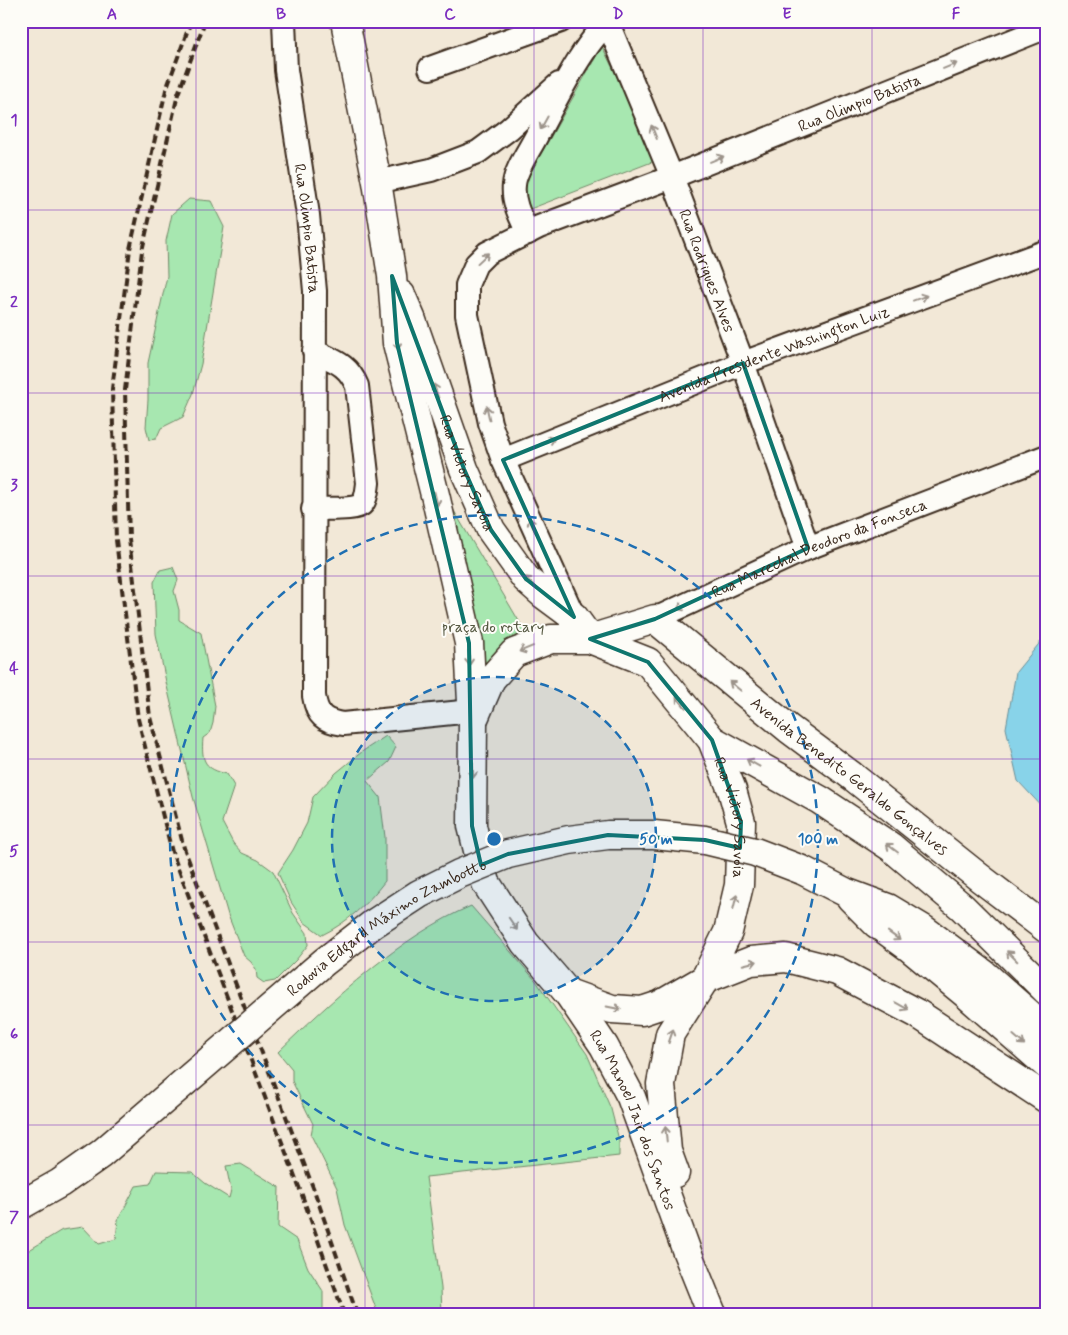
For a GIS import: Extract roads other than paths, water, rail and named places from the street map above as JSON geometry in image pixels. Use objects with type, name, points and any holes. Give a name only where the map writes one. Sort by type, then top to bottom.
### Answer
[{"type":"main road","points":[[345,21],[377,182],[392,276]]},
{"type":"main road","name":"Rua Victory Savóia","points":[[392,276],[411,318],[464,469],[491,530],[526,579],[574,617],[590,639]]},
{"type":"main road","name":"Rua Manoel Jair dos Santos","points":[[392,276],[397,343],[469,643],[473,717],[472,826],[486,883],[525,943],[568,993],[604,1046],[631,1097],[695,1250]]},
{"type":"main road","name":"Rua Marechal Deodoro da Fonseca","points":[[590,639],[655,619]]},
{"type":"main road","name":"Avenida Benedito Geraldo Gonçalves","points":[[655,619],[790,730],[852,776],[1047,929]]},
{"type":"main road","points":[[473,717],[490,679],[514,654],[551,639],[590,639]]},
{"type":"main road","name":"Rua Victory Savoia","points":[[590,639],[648,662],[712,740],[732,790],[741,822],[739,885],[728,932],[705,979],[670,1034],[661,1084],[667,1151],[695,1250]]},
{"type":"main road","points":[[712,740],[820,800],[891,846],[962,907],[1047,991]]},
{"type":"main road","name":"Rodovia Edgard Máximo Zambotto","points":[[21,1205],[60,1183],[101,1154],[324,962],[373,924],[418,894],[459,874],[508,854],[569,840],[608,835],[654,835],[705,840],[755,852],[802,870],[845,892],[888,908],[924,929],[984,974],[1047,1030]]},
{"type":"main road","name":"Rodovia Edgard Máximo Zambotto","points":[[845,892],[877,924],[910,948],[966,994],[1047,1065]]},
{"type":"main road","points":[[568,993],[612,1008],[642,1012],[660,1005],[705,979],[751,961],[786,958],[837,970],[918,1014],[1047,1099]]},
{"type":"main road","points":[[695,1250],[712,1314]]},
{"type":"main road","points":[[695,1250],[732,1314]]},
{"type":"street","name":"Rua Olimpio Batista","points":[[284,21],[286,70],[308,215],[315,291],[313,509],[314,696],[316,706],[321,715],[330,722],[343,724],[473,717]]},
{"type":"street","points":[[430,68],[561,21]]},
{"type":"street","points":[[528,233],[515,202],[514,184],[522,164],[572,72],[597,35],[609,22]]},
{"type":"street","name":"Rua Rodrigues Alves","points":[[609,22],[672,177],[743,363],[808,548]]},
{"type":"street","name":"Rua Olimpio Batista","points":[[672,177],[1047,27]]},
{"type":"street","points":[[377,182],[431,170],[478,152],[509,129],[572,72]]},
{"type":"street","points":[[574,617],[503,460],[490,423],[467,315],[467,285],[476,264],[487,253],[528,233],[672,177]]},
{"type":"street","name":"Avenida Presidente Washington Luiz","points":[[503,460],[743,363],[1047,251]]},
{"type":"street","points":[[313,509],[356,508],[363,505],[367,496],[368,484],[357,386],[352,374],[343,366],[314,351]]},
{"type":"street","name":"Rua Marechal Deodoro da Fonseca","points":[[655,619],[808,548],[1047,456]]},
{"type":"water","points":[[1047,634],[1047,812],[1018,781],[1006,728],[1016,672]]},
{"type":"railway","points":[[191,21],[166,90],[130,249],[112,389],[116,540],[138,719],[172,852],[302,1195],[344,1314]]},
{"type":"railway","points":[[205,21],[178,94],[142,251],[125,390],[129,539],[150,717],[184,848],[314,1190],[357,1314]]},
{"type":"park label","name":"praça do rotary","points":[[493,626]]}]
